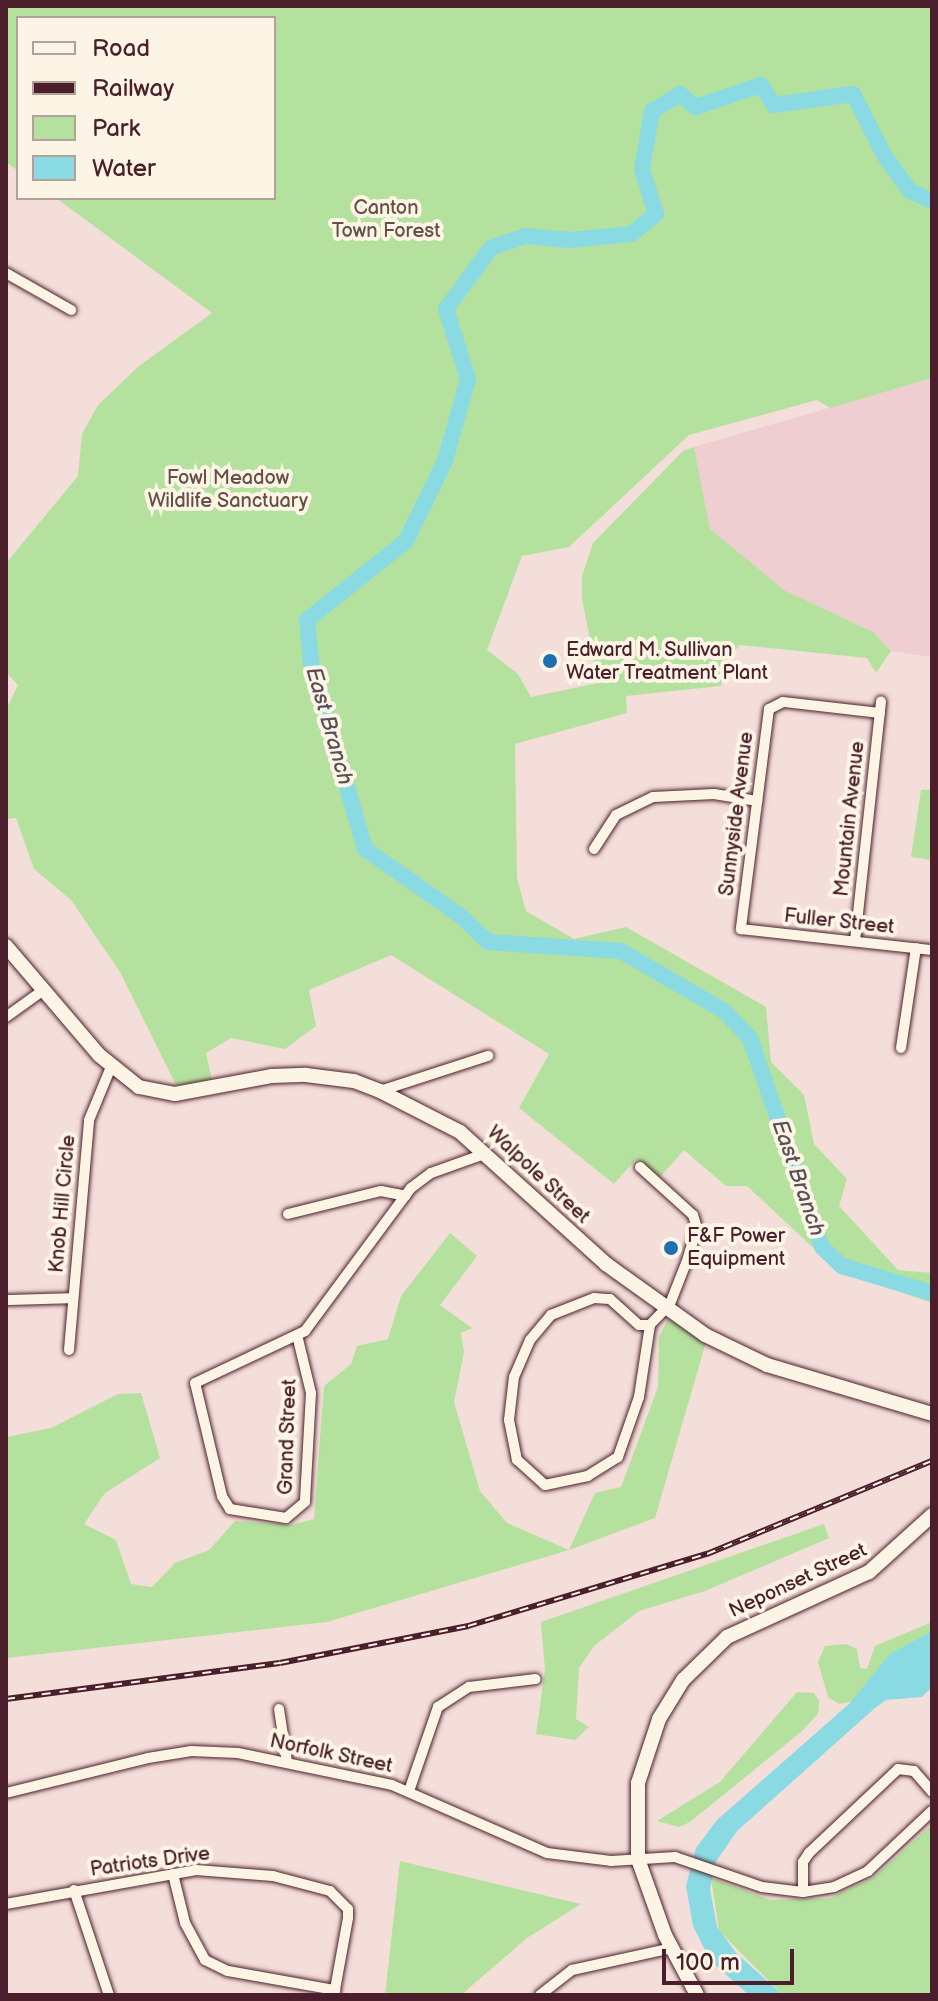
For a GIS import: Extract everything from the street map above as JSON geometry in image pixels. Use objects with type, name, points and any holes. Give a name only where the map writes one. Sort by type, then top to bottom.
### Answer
[{"type":"main road","name":"Walpole Street","points":[[6,946],[111,1067],[154,1093],[306,1075],[354,1081],[380,1091],[460,1132],[487,1153],[556,1220],[665,1310],[767,1365],[932,1414]]},
{"type":"main road","name":"Neponset Street","points":[[697,1995],[672,1948],[638,1859],[635,1804],[644,1754],[683,1680],[727,1637],[869,1572],[932,1515]]},
{"type":"street","points":[[6,273],[71,310]]},
{"type":"street","name":"Mountain Avenue","points":[[855,941],[881,701]]},
{"type":"street","name":"Sunnyside Avenue","points":[[741,929],[772,706],[880,713]]},
{"type":"street","points":[[594,849],[616,815],[653,797],[714,794],[757,801]]},
{"type":"street","name":"Fuller Street","points":[[741,929],[932,950]]},
{"type":"street","points":[[901,1048],[916,948]]},
{"type":"street","points":[[6,1017],[42,991]]},
{"type":"street","points":[[380,1091],[488,1056]]},
{"type":"street","name":"Knob Hill Circle","points":[[69,1350],[89,1120],[111,1067]]},
{"type":"street","name":"Grand Street","points":[[297,1335],[311,1393],[305,1502],[286,1518],[230,1509],[222,1496],[195,1383],[297,1335],[321,1316],[406,1196],[431,1173],[487,1153]]},
{"type":"street","points":[[640,1167],[683,1202],[697,1228],[665,1310],[650,1325],[639,1397],[618,1457],[588,1476],[545,1485],[517,1460],[509,1420],[514,1377],[530,1340],[551,1315],[594,1298],[610,1299],[639,1325],[650,1325]]},
{"type":"street","points":[[288,1214],[381,1191],[406,1196]]},
{"type":"street","points":[[6,1300],[72,1298]]},
{"type":"street","points":[[409,1791],[438,1707],[469,1687],[536,1679]]},
{"type":"street","points":[[279,1709],[287,1762]]},
{"type":"street","name":"Norfolk Street","points":[[6,1793],[191,1751],[287,1762],[409,1791],[533,1849],[611,1861],[683,1859],[762,1887],[803,1892]]},
{"type":"street","points":[[932,1792],[914,1771],[898,1769],[809,1853],[803,1862],[803,1892],[834,1887],[868,1871],[932,1811]]},
{"type":"street","name":"Patriots Drive","points":[[6,1904],[173,1874],[226,1870],[330,1891],[348,1909],[334,1993]]},
{"type":"street","points":[[173,1874],[185,1923],[205,1960],[228,1971],[334,1993]]},
{"type":"street","points":[[74,1890],[109,1995]]},
{"type":"street","points":[[540,1995],[572,1970],[672,1948]]},
{"type":"shaded area","points":[[932,378],[932,657],[891,651],[873,632],[784,590],[753,567],[710,529],[694,447]]},
{"type":"green space","points":[[6,6],[932,6],[932,378],[830,408],[817,400],[689,435],[569,547],[522,556],[487,650],[518,674],[531,697],[598,683],[582,598],[582,576],[593,543],[683,451],[694,447],[710,529],[784,590],[873,632],[891,651],[876,673],[867,658],[740,645],[727,660],[721,686],[626,696],[627,713],[515,744],[517,878],[526,911],[574,939],[626,927],[766,1007],[771,1062],[804,1095],[814,1144],[847,1179],[839,1206],[898,1270],[932,1273],[932,1303],[837,1270],[747,1186],[726,1186],[684,1150],[660,1177],[636,1159],[614,1184],[519,1108],[549,1054],[391,955],[309,990],[316,1026],[285,1049],[231,1038],[206,1053],[212,1080],[176,1085],[120,972],[71,900],[34,869],[16,818],[6,819],[6,710],[18,685],[6,672],[6,563],[78,476],[82,434],[98,405],[139,366],[212,313],[59,200],[276,200],[276,16],[16,16],[16,170],[6,162]]},
{"type":"green space","points":[[932,789],[932,860],[911,857],[921,790]]},
{"type":"green space","points":[[450,1233],[477,1256],[440,1305],[472,1328],[461,1333],[464,1352],[454,1402],[480,1491],[507,1523],[569,1550],[327,1622],[6,1658],[6,1437],[51,1428],[118,1394],[141,1393],[160,1458],[105,1493],[84,1524],[116,1540],[131,1584],[152,1587],[175,1563],[209,1550],[235,1521],[291,1525],[314,1519],[324,1386],[351,1364],[357,1346],[388,1339],[401,1296]]},
{"type":"green space","points":[[668,1319],[706,1342],[655,1518],[569,1550],[595,1493],[621,1487],[658,1387],[659,1337]]},
{"type":"green space","points":[[824,1524],[829,1538],[705,1591],[639,1611],[594,1646],[579,1668],[576,1719],[589,1727],[575,1740],[536,1734],[545,1669],[541,1622]]},
{"type":"green space","points":[[932,1622],[932,1642],[861,1699],[839,1704],[828,1697],[818,1662],[825,1646],[846,1644],[857,1649],[860,1668],[867,1669],[875,1646]]},
{"type":"green space","points":[[797,1692],[814,1693],[819,1701],[818,1714],[802,1731],[690,1822],[679,1827],[657,1821],[720,1782]]},
{"type":"green space","points":[[932,1825],[932,1995],[783,1995],[719,1931],[711,1878],[771,1900],[830,1898],[873,1878]]},
{"type":"green space","points":[[400,1861],[581,1904],[527,1938],[461,1995],[385,1995]]},
{"type":"water","points":[[932,1631],[932,1687],[922,1697],[886,1700],[875,1708],[737,1831],[715,1863],[710,1889],[717,1927],[736,1953],[783,1995],[749,1995],[710,1960],[693,1926],[686,1886],[696,1848],[717,1820],[849,1704],[890,1654]]},
{"type":"waterway","name":"East Branch","points":[[932,201],[910,191],[884,155],[853,94],[774,105],[761,85],[696,107],[680,94],[652,111],[642,169],[656,214],[631,234],[571,240],[525,236],[491,248],[446,309],[468,379],[445,461],[406,541],[307,620],[311,664],[365,849],[462,917],[488,942],[621,951],[724,1011],[750,1038],[822,1247],[842,1266],[932,1293]]},
{"type":"railway","points":[[6,1699],[280,1663],[468,1626],[707,1554],[932,1461]]},
{"type":"place","name":"Edward M. Sullivan Water Treatment Plant","points":[[550,661]]},
{"type":"place","name":"F&F Power Equipment","points":[[671,1248]]},
{"type":"park label","name":"Canton Town Forest","points":[[386,220]]},
{"type":"park label","name":"Fowl Meadow Wildlife Sanctuary","points":[[228,490]]}]
